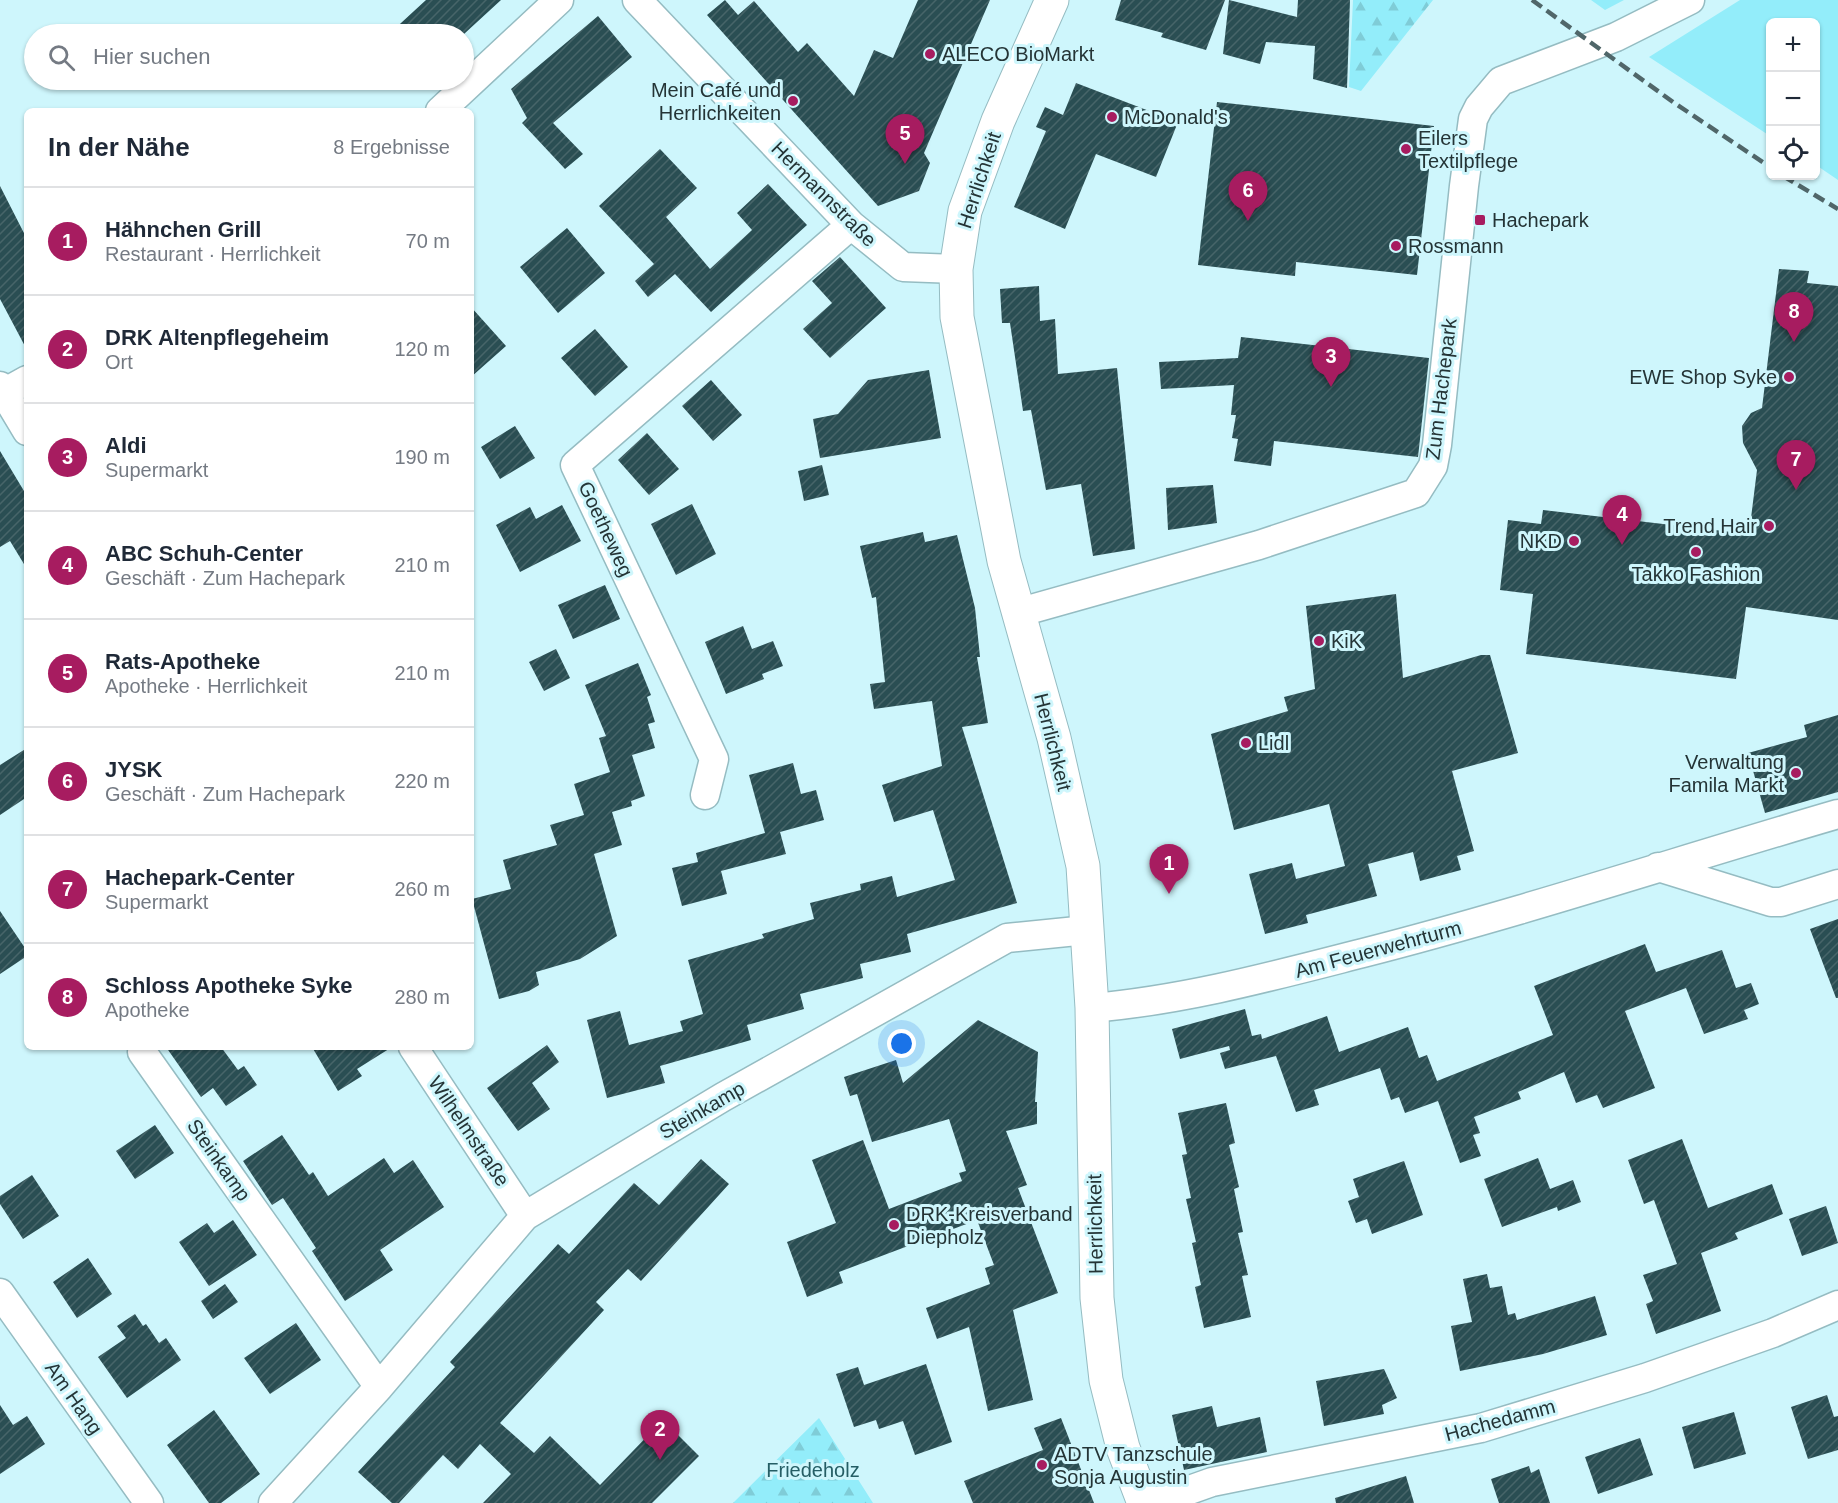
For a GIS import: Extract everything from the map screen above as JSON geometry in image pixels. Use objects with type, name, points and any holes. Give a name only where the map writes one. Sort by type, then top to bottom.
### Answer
[{"type":"main road","name":"Herrlichkeit","points":[[1052,0],[998,121],[965,211],[956,269],[958,332],[1002,552],[1017,613],[1054,738],[1083,866],[1092,1008],[1097,1298],[1106,1380],[1123,1448],[1144,1503]]},
{"type":"street","points":[[474,79],[559,0]]},
{"type":"street","name":"Hermannstraße","points":[[637,0],[851,225],[903,267],[956,269]]},
{"type":"street","name":"Zum Hachepark","points":[[1017,613],[1259,545],[1416,493],[1433,466],[1437,445],[1464,186],[1473,118],[1479,107],[1501,81],[1616,37],[1690,0]]},
{"type":"street","points":[[443,108],[463,90]]},
{"type":"street","name":"Goetheweg","points":[[705,795],[714,759],[575,465],[851,225]]},
{"type":"street","points":[[8,388],[24,424]]},
{"type":"street","name":"Am Feuerwehrturm","points":[[1092,1008],[1143,1003],[1240,985],[1489,920],[1838,814]]},
{"type":"street","points":[[1658,867],[1771,902],[1781,902],[1838,885]]},
{"type":"street","name":"Steinkamp","points":[[273,1503],[379,1387],[525,1216],[723,1097],[1007,938],[1087,930]]},
{"type":"street","name":"Wilhelmstraße","points":[[415,1050],[525,1216]]},
{"type":"street","name":"Steinkamp","points":[[142,1052],[379,1387]]},
{"type":"street","name":"Am Hang","points":[[0,1293],[149,1503]]},
{"type":"street","name":"Hachedamm","points":[[1153,1503],[1212,1482],[1481,1428],[1645,1378],[1773,1333],[1838,1305]]},
{"type":"green space","points":[[1353,0],[1433,0],[1361,91],[1349,87]]},
{"type":"green space","points":[[1591,0],[1624,0],[1605,10]]},
{"type":"green space","points":[[1740,0],[1838,0],[1838,180],[1820,168],[1820,18],[1766,18],[1766,133],[1649,57]]},
{"type":"green space","name":"Friedeholz","points":[[819,1418],[873,1503],[733,1503]]},
{"type":"building","points":[[426,0],[501,0],[474,25],[400,24]]},
{"type":"building","points":[[725,0],[738,15],[754,1],[798,52],[807,43],[854,96],[874,50],[893,58],[918,0],[990,0],[924,153],[930,163],[919,191],[878,206],[707,15]]},
{"type":"building","points":[[1121,0],[1225,0],[1206,50],[1161,37],[1163,33],[1115,20]]},
{"type":"building","points":[[1229,0],[1297,17],[1298,0],[1350,0],[1347,88],[1313,79],[1315,46],[1266,42],[1260,64],[1223,54]]},
{"type":"building","points":[[598,16],[632,57],[553,123],[583,154],[565,169],[522,123],[527,118],[511,89]]},
{"type":"building","points":[[1076,83],[1178,122],[1156,177],[1096,154],[1065,229],[1014,207],[1046,131],[1036,127],[1045,107],[1063,115]]},
{"type":"building","points":[[1217,102],[1434,126],[1417,275],[1296,262],[1295,276],[1198,265]]},
{"type":"building","points":[[660,149],[697,188],[666,217],[710,269],[752,230],[737,213],[768,184],[807,225],[711,312],[675,274],[648,297],[635,281],[654,264],[599,206]]},
{"type":"building","points":[[0,186],[24,233],[24,344],[0,299]]},
{"type":"building","points":[[567,228],[605,273],[558,313],[520,267]]},
{"type":"building","points":[[840,257],[886,308],[830,358],[803,329],[832,303],[812,281]]},
{"type":"building","points":[[1779,269],[1809,271],[1807,283],[1838,286],[1838,620],[1746,607],[1736,679],[1526,654],[1533,594],[1500,590],[1508,520],[1541,524],[1543,510],[1749,534],[1757,470],[1743,443],[1742,426],[1751,413],[1762,408]]},
{"type":"building","points":[[1039,286],[1040,321],[1055,319],[1058,374],[1117,368],[1135,549],[1093,556],[1081,484],[1046,490],[1031,410],[1023,411],[1010,323],[1002,323],[1000,289]]},
{"type":"building","points":[[474,310],[506,346],[474,374]]},
{"type":"building","points":[[595,329],[628,367],[595,396],[561,358]]},
{"type":"building","points":[[1241,337],[1429,358],[1418,457],[1274,441],[1271,466],[1234,461],[1238,439],[1232,438],[1236,415],[1231,415],[1234,385],[1161,389],[1159,362],[1238,358]]},
{"type":"building","points":[[929,370],[941,438],[820,458],[813,419],[838,414],[868,380]]},
{"type":"building","points":[[711,380],[742,415],[713,441],[682,406]]},
{"type":"building","points":[[515,426],[535,458],[500,479],[481,447]]},
{"type":"building","points":[[647,433],[679,469],[649,495],[618,460]]},
{"type":"building","points":[[0,451],[24,491],[24,564],[10,541],[0,547]]},
{"type":"building","points":[[822,465],[829,495],[804,501],[798,471]]},
{"type":"building","points":[[1213,485],[1217,523],[1168,530],[1166,488]]},
{"type":"building","points":[[692,504],[716,554],[676,575],[651,524]]},
{"type":"building","points":[[562,505],[581,541],[520,572],[496,525],[530,507],[536,519]]},
{"type":"building","points":[[923,532],[925,542],[957,535],[975,608],[980,657],[977,657],[988,723],[962,727],[1017,903],[907,934],[911,952],[860,964],[863,978],[800,994],[804,1009],[747,1025],[751,1040],[660,1066],[665,1083],[607,1098],[587,1020],[620,1011],[629,1045],[683,1031],[680,1021],[703,1014],[688,960],[764,938],[762,934],[814,919],[810,903],[861,890],[860,884],[892,876],[897,897],[955,880],[933,810],[894,822],[882,785],[942,766],[932,701],[874,709],[870,684],[885,682],[876,597],[872,598],[860,546]]},
{"type":"building","points":[[605,585],[620,619],[573,639],[558,605]]},
{"type":"building","points":[[1396,594],[1403,678],[1481,655],[1490,655],[1518,753],[1452,771],[1474,851],[1457,856],[1461,870],[1420,881],[1413,852],[1368,864],[1377,896],[1306,915],[1308,923],[1265,934],[1249,874],[1292,863],[1296,879],[1345,866],[1329,804],[1234,830],[1211,734],[1288,711],[1284,697],[1315,689],[1306,606]]},
{"type":"building","points":[[743,626],[752,649],[773,641],[783,666],[762,674],[764,679],[726,694],[705,642]]},
{"type":"building","points":[[556,649],[570,678],[544,691],[529,662]]},
{"type":"building","points":[[638,663],[651,695],[647,697],[655,722],[648,724],[655,748],[632,755],[645,796],[631,801],[632,806],[612,812],[622,845],[594,854],[617,936],[580,959],[536,972],[539,985],[529,991],[499,999],[474,906],[474,898],[511,889],[503,860],[557,845],[550,825],[584,815],[574,784],[610,772],[599,738],[606,736],[585,685]]},
{"type":"building","name":"Verwaltung Famila Markt","points":[[1838,715],[1838,792],[1765,813],[1748,753],[1807,737],[1804,725]]},
{"type":"building","points":[[24,750],[24,799],[0,815],[0,765]]},
{"type":"building","points":[[793,763],[801,794],[816,790],[824,820],[780,832],[786,854],[721,871],[727,894],[682,906],[672,868],[698,862],[696,853],[765,833],[749,775]]},
{"type":"building","points":[[0,911],[24,947],[24,958],[0,974]]},
{"type":"building","points":[[1838,919],[1838,998],[1836,998],[1810,929]]},
{"type":"building","points":[[1645,944],[1656,972],[1722,950],[1736,988],[1751,983],[1759,1004],[1744,1010],[1748,1019],[1704,1034],[1686,988],[1625,1011],[1655,1088],[1603,1108],[1597,1095],[1576,1103],[1564,1072],[1518,1092],[1521,1099],[1474,1117],[1480,1133],[1473,1135],[1481,1156],[1460,1163],[1438,1101],[1405,1113],[1399,1097],[1391,1100],[1380,1068],[1314,1090],[1319,1105],[1296,1112],[1276,1056],[1225,1069],[1220,1053],[1230,1050],[1229,1046],[1180,1059],[1172,1029],[1245,1009],[1252,1036],[1261,1034],[1262,1039],[1327,1016],[1339,1052],[1408,1027],[1419,1058],[1427,1055],[1437,1081],[1553,1035],[1534,986]]},
{"type":"building","points":[[978,1020],[1038,1052],[1035,1102],[1037,1102],[1037,1124],[1006,1131],[1027,1185],[1018,1188],[1058,1293],[1013,1310],[1033,1400],[988,1411],[969,1327],[937,1339],[926,1308],[990,1284],[985,1268],[994,1265],[977,1220],[839,1272],[843,1283],[807,1297],[787,1242],[836,1223],[812,1160],[863,1140],[889,1209],[962,1181],[959,1173],[966,1171],[949,1119],[872,1142],[857,1094],[850,1096],[844,1077],[896,1060],[903,1083]]},
{"type":"building","points":[[547,1045],[559,1062],[532,1083],[550,1109],[518,1131],[487,1088]]},
{"type":"building","points":[[168,1050],[223,1050],[238,1070],[244,1066],[257,1085],[226,1106],[213,1088],[201,1097]]},
{"type":"building","points":[[314,1050],[387,1050],[357,1069],[362,1076],[338,1091]]},
{"type":"building","points":[[1226,1103],[1235,1143],[1229,1145],[1239,1187],[1234,1189],[1243,1232],[1238,1233],[1248,1275],[1242,1276],[1251,1317],[1204,1328],[1195,1287],[1201,1285],[1192,1243],[1196,1242],[1186,1199],[1191,1198],[1182,1155],[1187,1154],[1178,1113]]},
{"type":"building","points":[[155,1125],[174,1153],[135,1179],[116,1151]]},
{"type":"building","points":[[282,1135],[309,1175],[313,1172],[328,1196],[384,1158],[394,1173],[413,1160],[444,1207],[380,1250],[393,1270],[345,1301],[312,1251],[316,1248],[283,1198],[272,1205],[243,1161]]},
{"type":"building","points":[[1682,1139],[1708,1208],[1772,1184],[1783,1214],[1735,1233],[1738,1239],[1701,1253],[1721,1311],[1656,1334],[1646,1304],[1653,1301],[1643,1275],[1677,1264],[1654,1200],[1644,1204],[1628,1160]]},
{"type":"building","points":[[1538,1158],[1550,1189],[1573,1180],[1581,1202],[1558,1211],[1557,1207],[1502,1227],[1484,1179]]},
{"type":"building","points":[[701,1159],[729,1184],[641,1281],[628,1269],[596,1302],[604,1310],[500,1423],[534,1453],[550,1436],[600,1485],[663,1420],[699,1456],[652,1503],[483,1503],[511,1474],[480,1444],[458,1469],[443,1455],[399,1503],[392,1503],[358,1472],[455,1367],[450,1362],[558,1244],[569,1254],[634,1183],[659,1205]]},
{"type":"building","points":[[1404,1161],[1423,1215],[1372,1234],[1367,1219],[1356,1223],[1348,1201],[1359,1197],[1353,1179]]},
{"type":"building","points":[[32,1175],[59,1216],[23,1239],[0,1204],[0,1196]]},
{"type":"building","points":[[1826,1206],[1838,1243],[1802,1256],[1789,1219]]},
{"type":"building","points":[[233,1220],[257,1255],[209,1286],[179,1242],[207,1223],[214,1233]]},
{"type":"building","points":[[88,1258],[112,1294],[77,1318],[53,1282]]},
{"type":"building","points":[[1487,1274],[1490,1288],[1502,1286],[1508,1315],[1515,1313],[1517,1320],[1595,1296],[1607,1335],[1543,1354],[1460,1371],[1451,1326],[1472,1322],[1463,1279]]},
{"type":"building","points":[[225,1284],[238,1302],[213,1319],[201,1301]]},
{"type":"building","points":[[135,1314],[143,1326],[146,1324],[159,1343],[166,1338],[181,1360],[127,1398],[98,1357],[126,1338],[117,1326]]},
{"type":"building","points":[[296,1323],[321,1360],[270,1394],[244,1358]]},
{"type":"building","points":[[926,1364],[952,1442],[915,1455],[903,1421],[879,1429],[876,1420],[854,1427],[836,1374],[858,1367],[864,1385]]},
{"type":"building","points":[[1384,1369],[1397,1398],[1382,1405],[1384,1414],[1324,1426],[1316,1381]]},
{"type":"building","points":[[1827,1395],[1834,1417],[1838,1416],[1838,1450],[1808,1459],[1791,1407]]},
{"type":"building","points":[[0,1405],[13,1425],[27,1416],[45,1444],[0,1474]]},
{"type":"building","points":[[1212,1406],[1217,1427],[1260,1417],[1267,1452],[1184,1470],[1172,1415]]},
{"type":"building","points":[[214,1410],[260,1474],[221,1503],[209,1503],[167,1445]]},
{"type":"building","points":[[1734,1412],[1746,1454],[1694,1469],[1682,1427]]},
{"type":"building","name":"ADTV Tanzschule Sonja Augustin","points":[[1061,1418],[1094,1503],[973,1503],[964,1481],[1043,1450],[1034,1428]]},
{"type":"building","points":[[1640,1438],[1653,1475],[1598,1494],[1585,1457]]},
{"type":"building","points":[[1529,1466],[1531,1473],[1539,1469],[1550,1503],[1499,1503],[1491,1479]]},
{"type":"building","points":[[1406,1476],[1414,1503],[1336,1503],[1335,1498]]},
{"type":"railway","points":[[1532,0],[1673,102],[1766,164]]},
{"type":"railway","points":[[1790,180],[1838,209]]},
{"type":"place","name":"ALECO BioMarkt","points":[[930,54]]},
{"type":"place","name":"Mein Café und Herrlichkeiten","points":[[793,101]]},
{"type":"place","name":"McDonald's","points":[[1112,117]]},
{"type":"place","name":"Eilers Textilpflege","points":[[1406,149]]},
{"type":"place","name":"Rats-Apotheke","points":[[905,164]]},
{"type":"place","name":"Hachepark","points":[[1480,220]]},
{"type":"place","name":"JYSK","points":[[1248,221]]},
{"type":"place","name":"Rossmann","points":[[1396,246]]},
{"type":"place","name":"Schloss Apotheke Syke","points":[[1794,342]]},
{"type":"place","name":"EWE Shop Syke","points":[[1789,377]]},
{"type":"place","name":"Aldi","points":[[1331,387]]},
{"type":"place","name":"Hachepark-Center","points":[[1796,490]]},
{"type":"place","name":"Trend Hair","points":[[1769,526]]},
{"type":"place","name":"NKD","points":[[1574,541]]},
{"type":"place","name":"ABC Schuh-Center","points":[[1622,545]]},
{"type":"place","name":"Takko Fashion","points":[[1696,552]]},
{"type":"place","name":"KiK","points":[[1319,641]]},
{"type":"place","name":"Lidl","points":[[1246,743]]},
{"type":"place","name":"Verwaltung Famila Markt","points":[[1796,773]]},
{"type":"place","name":"Hähnchen Grill","points":[[1169,894]]},
{"type":"place","name":"DRK-Kreisverband Diepholz","points":[[894,1225]]},
{"type":"place","name":"DRK Altenpflegeheim","points":[[660,1460]]},
{"type":"place","name":"ADTV Tanzschule Sonja Augustin","points":[[1042,1465]]}]
